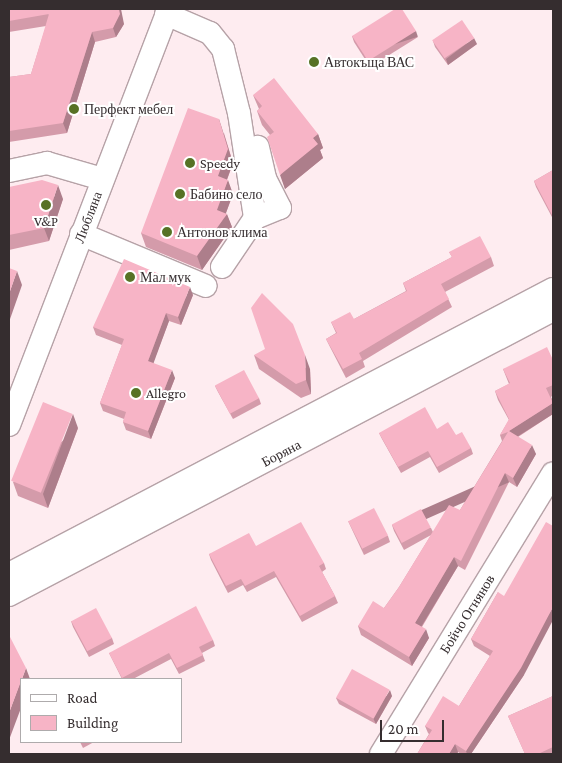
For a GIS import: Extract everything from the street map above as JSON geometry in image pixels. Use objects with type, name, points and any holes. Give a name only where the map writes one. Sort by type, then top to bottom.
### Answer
[{"type":"street","points":[[168,12],[210,33],[223,49],[239,113],[255,218],[222,267]]},
{"type":"street","name":"Любляна","points":[[9,425],[15,395],[81,234],[168,12]]},
{"type":"street","points":[[9,171],[46,163],[102,179]]},
{"type":"street","points":[[81,234],[206,286]]},
{"type":"street","name":"Боряна","points":[[9,574],[553,289]]},
{"type":"street","name":"Боряна","points":[[9,595],[553,310]]},
{"type":"street","name":"Бойчо Огнянов","points":[[380,754],[553,473]]},
{"type":"building","points":[[9,9],[119,9],[120,14],[113,28],[92,32],[63,123],[9,131],[9,77],[31,74],[49,14],[9,21]]},
{"type":"building","points":[[395,9],[402,9],[416,31],[368,61],[352,36]]},
{"type":"building","points":[[462,20],[474,38],[444,58],[432,40]]},
{"type":"building","points":[[274,78],[318,134],[313,138],[318,144],[280,175],[267,137],[274,132],[257,111],[262,106],[253,95]]},
{"type":"building","points":[[188,108],[219,119],[228,149],[218,176],[228,180],[217,210],[227,214],[197,256],[141,233]]},
{"type":"building","points":[[553,170],[553,217],[534,181]]},
{"type":"building","points":[[42,180],[58,185],[44,228],[9,235],[9,187]]},
{"type":"building","points":[[480,236],[491,257],[441,284],[449,299],[359,353],[362,359],[343,369],[326,339],[337,333],[331,322],[350,312],[354,319],[407,291],[403,283],[452,257],[449,252]]},
{"type":"building","points":[[124,259],[190,287],[178,317],[166,313],[148,361],[172,370],[148,431],[123,422],[126,412],[100,403],[124,339],[93,327]]},
{"type":"building","points":[[9,268],[17,271],[9,294]]},
{"type":"building","points":[[262,293],[293,324],[305,355],[306,380],[296,384],[254,355],[265,349],[251,308]]},
{"type":"building","points":[[547,347],[553,360],[553,385],[546,388],[553,403],[509,431],[532,445],[513,478],[505,473],[461,561],[454,557],[415,623],[426,629],[409,657],[358,626],[373,601],[384,608],[449,505],[460,510],[508,432],[500,435],[509,419],[495,391],[510,383],[503,369]]},
{"type":"building","points":[[244,370],[259,398],[230,414],[215,385]]},
{"type":"building","points":[[43,402],[73,414],[41,493],[11,481]]},
{"type":"building","points":[[425,407],[437,429],[448,422],[456,435],[462,432],[471,448],[437,467],[428,451],[398,467],[379,433]]},
{"type":"building","points":[[374,508],[388,536],[362,549],[348,521]]},
{"type":"building","points":[[421,509],[431,528],[402,543],[392,524]]},
{"type":"building","points":[[301,522],[324,563],[319,566],[335,596],[300,616],[274,571],[245,586],[241,579],[226,586],[209,554],[249,533],[256,546]]},
{"type":"building","points":[[546,522],[553,526],[553,607],[521,668],[466,751],[455,744],[449,754],[417,754],[432,730],[425,726],[443,696],[459,706],[493,651],[471,639],[498,592],[504,596]]},
{"type":"building","points":[[196,606],[213,640],[199,647],[203,655],[177,668],[169,653],[122,678],[109,653]]},
{"type":"building","points":[[96,608],[112,638],[87,651],[71,621]]},
{"type":"building","points":[[9,635],[26,668],[22,678],[20,678],[20,684],[9,713]]},
{"type":"building","points":[[352,669],[390,690],[374,719],[336,698]]},
{"type":"building","points":[[553,696],[553,747],[538,754],[525,754],[508,716]]},
{"type":"place","name":"Автокъща ВАС","points":[[314,62]]},
{"type":"place","name":"Перфект мебел","points":[[74,109]]},
{"type":"place","name":"Speedy","points":[[190,163]]},
{"type":"place","name":"Бабино село","points":[[180,194]]},
{"type":"place","name":"V&P","points":[[46,205]]},
{"type":"place","name":"Антонов клима","points":[[167,232]]},
{"type":"place","name":"Мал мук","points":[[130,277]]},
{"type":"place","name":"Allegro","points":[[136,393]]}]
